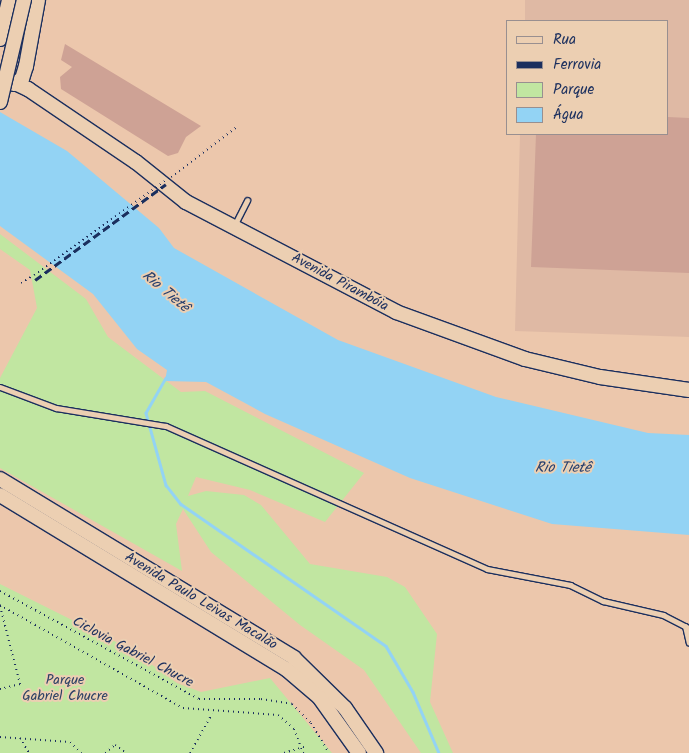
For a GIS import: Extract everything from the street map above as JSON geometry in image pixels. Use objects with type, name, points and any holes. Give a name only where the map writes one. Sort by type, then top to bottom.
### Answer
[{"type":"main road","points":[[0,39],[9,0]]},
{"type":"main road","points":[[0,102],[24,0]]},
{"type":"main road","points":[[22,84],[38,0]]},
{"type":"main road","name":"Avenida Pirambóia","points":[[0,60],[22,84],[186,202],[442,332],[600,377],[689,390]]},
{"type":"main road","name":"Avenida Pirambóia","points":[[0,76],[22,84]]},
{"type":"main road","name":"Avenida Paulo Leivas Macalão","points":[[0,479],[301,662],[345,708],[376,753]]},
{"type":"main road","name":"Avenida Paulo Leivas Macalão","points":[[0,495],[286,669],[319,697],[359,753]]},
{"type":"lane","points":[[234,226],[247,200]]},
{"type":"lane","points":[[0,387],[56,408],[155,424],[487,570],[570,585],[603,601],[662,614],[687,627],[689,643]]},
{"type":"path","points":[[20,284],[169,178],[238,126]]},
{"type":"path","name":"Ciclovia Gabriel Chucre","points":[[0,591],[199,699],[262,699],[292,704],[311,723],[329,753]]},
{"type":"path","points":[[0,605],[20,684],[0,689]]},
{"type":"path","points":[[0,605],[183,708],[213,713],[278,715],[294,729],[304,747],[303,753]]},
{"type":"path","points":[[190,753],[213,713]]},
{"type":"path","points":[[0,737],[70,742],[81,753]]},
{"type":"path","points":[[20,738],[29,753]]},
{"type":"path","points":[[105,753],[115,745],[126,753]]},
{"type":"path","points":[[284,753],[304,747]]},
{"type":"shaded area","points":[[525,0],[689,0],[689,337],[515,331],[520,135],[669,135],[669,20],[525,20]]},
{"type":"green space","points":[[0,234],[86,299],[108,337],[181,392],[205,391],[364,473],[325,522],[250,490],[196,477],[188,496],[206,491],[244,495],[261,505],[310,564],[387,577],[405,587],[437,634],[430,702],[453,753],[421,753],[364,670],[300,625],[211,552],[183,509],[176,524],[182,571],[0,468],[0,378],[37,308],[30,270],[0,249]]},
{"type":"green space","name":"Parque Gabriel Chucre","points":[[0,584],[132,650],[177,683],[201,692],[270,678],[332,753],[0,753]]},
{"type":"water","name":"Rio Tietê","points":[[0,112],[67,151],[159,228],[174,248],[338,340],[496,397],[648,433],[689,435],[689,535],[552,524],[410,478],[265,414],[206,382],[165,381],[167,370],[137,349],[93,294],[0,226]]},
{"type":"building","points":[[65,44],[201,126],[186,137],[178,153],[168,156],[61,89],[60,77],[72,67],[61,60]]},
{"type":"building","points":[[669,117],[689,118],[689,273],[531,267],[536,135],[669,135]]},
{"type":"waterway","points":[[166,378],[146,413],[166,485],[181,504],[386,646],[413,692],[439,753]]},
{"type":"railway","points":[[35,280],[166,184]]}]
